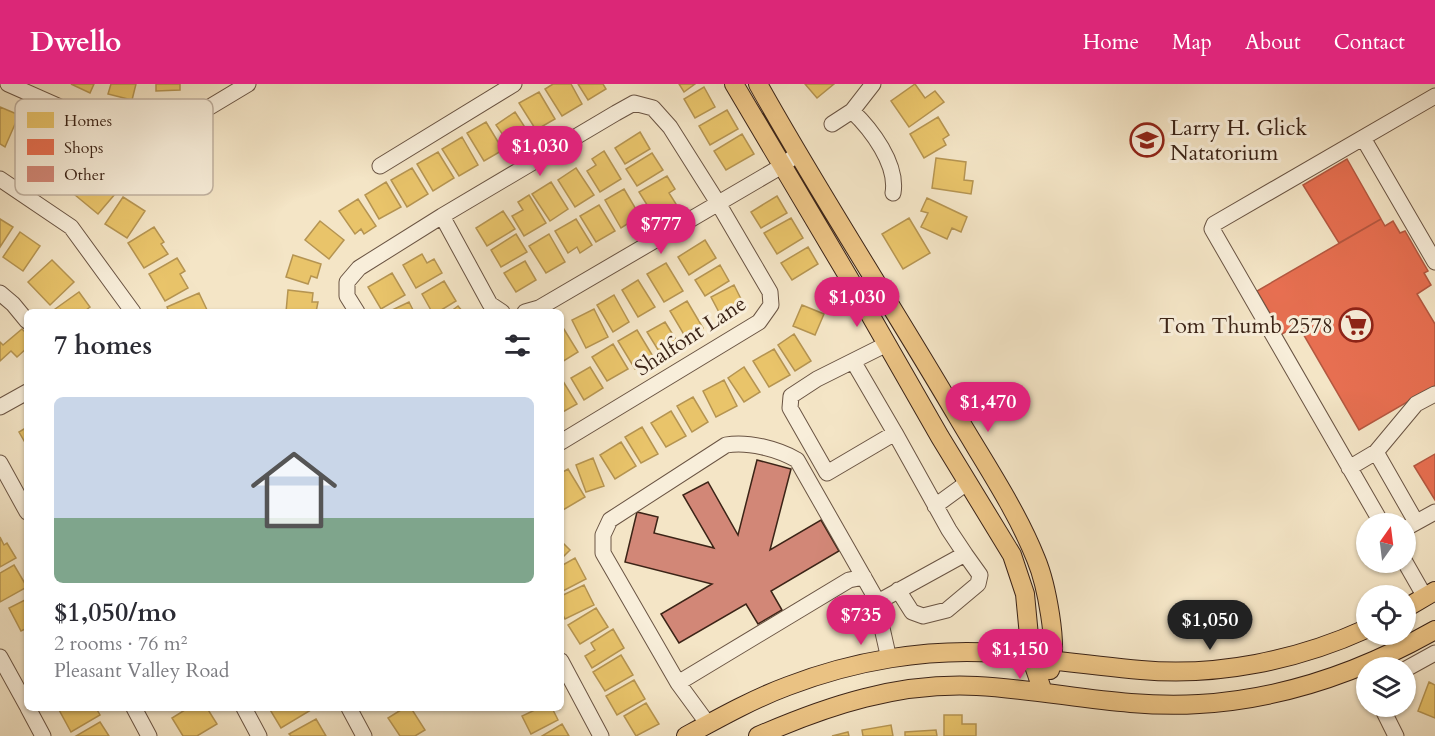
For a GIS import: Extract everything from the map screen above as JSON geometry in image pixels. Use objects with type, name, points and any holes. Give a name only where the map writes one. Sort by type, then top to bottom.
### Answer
[{"type":"main road","points":[[734,84],[1012,555],[1025,594],[1031,657],[1043,692]]},
{"type":"main road","points":[[758,84],[797,154],[914,342],[1021,526],[1037,560],[1045,588],[1054,660],[1043,692]]},
{"type":"main road","points":[[1416,602],[1430,594]]},
{"type":"main road","points":[[758,736],[833,706],[866,697],[913,689],[968,686],[1043,692],[1131,704],[1199,704],[1276,693],[1312,684],[1379,660],[1435,630]]},
{"type":"main road","points":[[686,736],[746,704],[788,686],[864,664],[889,660],[936,653],[997,653],[1142,670],[1205,670],[1276,659],[1319,648],[1356,633]]},
{"type":"street","points":[[8,84],[42,99]]},
{"type":"street","points":[[213,105],[248,84]]},
{"type":"street","points":[[832,124],[852,111],[873,84]]},
{"type":"street","points":[[380,166],[509,85]]},
{"type":"street","points":[[1376,513],[1212,229],[1214,224],[1435,96]]},
{"type":"street","name":"Shalfont Lane","points":[[355,309],[347,296],[347,282],[359,268],[442,216],[634,103],[653,108],[670,127],[718,203],[770,292],[771,305],[759,322],[564,440]]},
{"type":"street","points":[[852,111],[867,126],[891,166],[895,184],[893,193]]},
{"type":"street","points":[[1363,138],[1435,262]]},
{"type":"street","points":[[536,309],[782,166],[797,154]]},
{"type":"street","points":[[0,179],[15,189]]},
{"type":"street","points":[[24,195],[71,227],[131,309]]},
{"type":"street","points":[[442,216],[490,304],[498,309]]},
{"type":"street","points":[[0,293],[14,304],[24,317]]},
{"type":"street","points":[[887,344],[817,379],[791,396],[790,408],[827,473],[895,434]]},
{"type":"street","points":[[853,361],[949,530],[980,575],[978,584],[947,610],[923,616],[912,612],[898,590]]},
{"type":"street","points":[[0,406],[24,394]]},
{"type":"street","points":[[1349,468],[1376,452],[1416,404],[1435,394]]},
{"type":"street","points":[[708,724],[678,683],[603,553],[603,536],[610,520],[726,445],[738,443],[785,453],[797,460],[864,577],[876,603],[889,660]]},
{"type":"street","points":[[1376,452],[1405,513]]},
{"type":"street","points":[[0,463],[24,507]]},
{"type":"street","points":[[935,506],[968,482]]},
{"type":"street","points":[[1416,522],[1435,512]]},
{"type":"street","points":[[876,603],[965,554]]},
{"type":"street","points":[[1414,573],[1430,594]]},
{"type":"street","points":[[678,683],[849,580],[864,577]]},
{"type":"street","points":[[1416,663],[1435,653]]},
{"type":"street","points":[[0,657],[24,701]]},
{"type":"street","points":[[564,667],[601,736]]},
{"type":"street","points":[[29,711],[43,736]]},
{"type":"street","points":[[136,711],[149,736]]},
{"type":"street","points":[[246,711],[259,736]]},
{"type":"street","points":[[351,711],[364,736]]},
{"type":"street","points":[[1386,717],[1396,736]]},
{"type":"building: Homes","points":[[71,84],[94,84],[90,93]]},
{"type":"building: Homes","points":[[111,84],[136,84],[132,99],[108,94]]},
{"type":"building: Homes","points":[[156,84],[180,84],[180,90],[156,91]]},
{"type":"building: Homes","points":[[553,84],[571,84],[582,104],[562,116],[545,89]]},
{"type":"building: Homes","points":[[578,84],[603,84],[606,89],[588,100]]},
{"type":"building: Homes","points":[[679,84],[695,84],[684,92]]},
{"type":"building: Homes","points":[[805,84],[834,84],[817,98]]},
{"type":"building: Homes","points":[[915,84],[925,98],[935,91],[944,102],[909,127],[891,101]]},
{"type":"building: Homes","points":[[704,87],[715,107],[695,118],[684,99]]},
{"type":"building: Homes","points":[[539,92],[555,119],[536,130],[519,103]]},
{"type":"building: Homes","points":[[0,107],[15,113],[15,124],[5,147],[0,144]]},
{"type":"building: Homes","points":[[727,110],[738,129],[710,145],[699,126]]},
{"type":"building: Homes","points":[[515,112],[528,132],[510,145],[496,125]]},
{"type":"building: Homes","points":[[938,117],[949,135],[943,139],[946,145],[924,158],[910,134]]},
{"type":"building: Homes","points":[[486,122],[503,150],[484,161],[467,133]]},
{"type":"building: Homes","points":[[640,132],[650,149],[625,164],[615,148]]},
{"type":"building: Homes","points":[[742,134],[754,154],[726,170],[714,151]]},
{"type":"building: Homes","points":[[462,137],[478,165],[459,176],[442,149]]},
{"type":"building: Homes","points":[[604,151],[621,179],[600,192],[587,171],[596,165],[592,159]]},
{"type":"building: Homes","points":[[438,152],[454,178],[433,191],[417,164]]},
{"type":"building: Homes","points":[[652,153],[663,170],[637,186],[626,169]]},
{"type":"building: Homes","points":[[936,158],[966,162],[964,180],[973,181],[971,194],[932,188]]},
{"type":"building: Homes","points":[[412,168],[428,194],[407,207],[391,180]]},
{"type":"building: Homes","points":[[576,168],[594,195],[575,207],[558,180]]},
{"type":"building: Homes","points":[[667,176],[675,189],[669,193],[676,204],[654,216],[639,192]]},
{"type":"building: Homes","points":[[386,182],[401,207],[379,219],[365,195]]},
{"type":"building: Homes","points":[[551,182],[568,209],[550,221],[532,194]]},
{"type":"building: Homes","points":[[624,189],[640,216],[621,228],[605,200]]},
{"type":"building: Homes","points":[[75,195],[114,195],[98,214]]},
{"type":"building: Homes","points":[[529,195],[546,223],[524,236],[512,216],[523,210],[518,202]]},
{"type":"building: Homes","points":[[777,196],[787,213],[761,228],[751,212]]},
{"type":"building: Homes","points":[[123,197],[145,211],[127,238],[105,224]]},
{"type":"building: Homes","points":[[927,198],[967,217],[961,232],[952,228],[947,239],[921,227],[928,213],[921,211]]},
{"type":"building: Homes","points":[[358,199],[376,226],[364,234],[361,229],[355,234],[339,211]]},
{"type":"building: Homes","points":[[599,205],[615,231],[596,242],[580,216]]},
{"type":"building: Homes","points":[[503,211],[515,229],[487,246],[476,228]]},
{"type":"building: Homes","points":[[791,218],[803,238],[777,254],[764,233]]},
{"type":"building: Homes","points":[[909,218],[930,253],[903,269],[882,234]]},
{"type":"building: Homes","points":[[0,219],[13,227],[0,247]]},
{"type":"building: Homes","points":[[576,219],[592,245],[580,253],[577,247],[568,253],[555,231]]},
{"type":"building: Homes","points":[[320,221],[344,240],[329,259],[305,240]]},
{"type":"building: Homes","points":[[154,227],[164,242],[161,244],[168,254],[144,268],[128,243]]},
{"type":"building: Homes","points":[[20,232],[40,246],[23,271],[3,257]]},
{"type":"building: Homes","points":[[516,234],[527,252],[501,267],[491,250]]},
{"type":"building: Homes","points":[[549,234],[565,262],[546,273],[529,246]]},
{"type":"building: Homes","points":[[705,240],[716,258],[689,275],[678,257]]},
{"type":"building: Homes","points":[[808,247],[818,264],[792,280],[781,263]]},
{"type":"building: Homes","points":[[422,254],[427,263],[434,259],[442,273],[416,288],[403,265]]},
{"type":"building: Homes","points":[[293,255],[321,264],[317,278],[311,276],[308,284],[286,277]]},
{"type":"building: Homes","points":[[177,258],[185,271],[180,274],[188,288],[165,301],[149,274]]},
{"type":"building: Homes","points":[[52,260],[74,282],[50,305],[28,282]]},
{"type":"building: Homes","points":[[525,261],[536,280],[516,292],[504,273]]},
{"type":"building: Homes","points":[[666,263],[683,291],[664,302],[647,274]]},
{"type":"building: Homes","points":[[720,265],[729,281],[705,296],[695,280]]},
{"type":"building: Homes","points":[[392,273],[405,295],[381,309],[368,287]]},
{"type":"building: Homes","points":[[638,280],[655,307],[638,317],[622,290]]},
{"type":"building: Homes","points":[[444,281],[456,301],[443,309],[430,309],[422,294]]},
{"type":"building: Homes","points":[[734,285],[744,305],[721,316],[711,297]]},
{"type":"building: Homes","points":[[288,290],[313,293],[312,302],[318,302],[317,309],[286,309]]},
{"type":"building: Homes","points":[[79,292],[90,307],[87,309],[55,309]]},
{"type":"building: Homes","points":[[199,293],[207,309],[168,309],[167,307]]},
{"type":"building: Homes","points":[[614,295],[629,322],[613,332],[597,305]]},
{"type":"building: Homes","points":[[687,301],[703,328],[686,338],[670,311]]},
{"type":"building: Homes","points":[[409,302],[412,309],[394,309]]},
{"type":"building: Homes","points":[[802,305],[824,314],[815,335],[793,326]]},
{"type":"building: Homes","points":[[594,309],[608,337],[586,348],[572,320]]},
{"type":"building: Homes","points":[[665,322],[678,343],[660,353],[647,332]]},
{"type":"building: Homes","points":[[22,329],[24,331],[24,351],[17,357],[11,351],[0,361],[0,342],[3,345]]},
{"type":"building: Homes","points":[[564,329],[578,352],[564,361]]},
{"type":"building: Homes","points":[[637,330],[654,358],[635,369],[618,341]]},
{"type":"building: Homes","points":[[794,334],[811,361],[795,371],[778,345]]},
{"type":"building: Homes","points":[[613,344],[628,369],[607,381],[592,357]]},
{"type":"building: Homes","points":[[774,349],[790,375],[769,387],[753,361]]},
{"type":"building: Homes","points":[[590,367],[603,388],[584,400],[571,378]]},
{"type":"building: Homes","points":[[744,367],[760,392],[744,402],[728,378]]},
{"type":"building: Homes","points":[[724,380],[737,406],[716,417],[703,391]]},
{"type":"building: Homes","points":[[564,383],[577,404],[564,411]]},
{"type":"building: Homes","points":[[693,397],[708,422],[692,432],[677,406]]},
{"type":"building: Homes","points":[[671,411],[686,436],[666,447],[651,423]]},
{"type":"building: Homes","points":[[642,427],[658,454],[641,463],[625,437]]},
{"type":"building: Homes","points":[[24,429],[24,441],[19,432]]},
{"type":"building: Homes","points":[[621,442],[636,466],[615,479],[600,455]]},
{"type":"building: Homes","points":[[593,458],[604,486],[586,492],[576,465]]},
{"type":"building: Homes","points":[[568,469],[585,497],[564,509],[564,471]]},
{"type":"building: Homes","points":[[0,537],[4,545],[7,543],[16,558],[0,567]]},
{"type":"building: Homes","points":[[564,544],[570,550],[564,556]]},
{"type":"building: Homes","points":[[575,558],[586,579],[564,590],[564,564]]},
{"type":"building: Homes","points":[[14,565],[24,582],[24,589],[0,602],[0,573]]},
{"type":"building: Homes","points":[[584,585],[594,605],[565,619],[564,595]]},
{"type":"building: Homes","points":[[24,600],[24,630],[21,631],[9,608]]},
{"type":"building: Homes","points":[[596,608],[608,627],[580,644],[568,625]]},
{"type":"building: Homes","points":[[613,629],[624,648],[592,668],[585,656],[595,650],[591,643]]},
{"type":"building: Homes","points":[[621,655],[633,675],[605,691],[593,672]]},
{"type":"building: Homes","points":[[634,680],[645,699],[617,715],[606,696]]},
{"type":"building: Homes","points":[[1429,682],[1435,685],[1435,718],[1418,711]]},
{"type":"building: Homes","points":[[646,703],[659,724],[636,736],[624,716]]},
{"type":"building: Homes","points":[[60,711],[98,711],[100,715],[71,732]]},
{"type":"building: Homes","points":[[183,711],[209,711],[217,724],[197,736],[183,736],[172,718]]},
{"type":"building: Homes","points":[[271,711],[309,711],[281,728]]},
{"type":"building: Homes","points":[[399,711],[413,711],[425,730],[415,736],[400,736],[388,718]]},
{"type":"building: Homes","points":[[533,711],[554,711],[558,720],[531,734],[522,716]]},
{"type":"building: Homes","points":[[944,715],[962,715],[962,724],[976,724],[976,736],[944,736]]},
{"type":"building: Homes","points":[[316,719],[326,736],[291,736],[289,734]]},
{"type":"building: Homes","points":[[100,722],[109,736],[76,736]]},
{"type":"building: Homes","points":[[562,724],[569,736],[542,736]]},
{"type":"building: Homes","points":[[891,725],[893,736],[863,736],[862,730]]},
{"type":"building: Homes","points":[[936,730],[937,736],[905,736],[905,732]]},
{"type":"building: Homes","points":[[848,732],[849,736],[832,736]]},
{"type":"building: Shops","points":[[1347,159],[1381,219],[1339,243],[1303,185]]},
{"type":"building: Shops","name":"Tom Thumb 2578","points":[[1381,219],[1385,226],[1393,221],[1400,233],[1405,231],[1428,271],[1424,273],[1431,285],[1417,294],[1435,324],[1435,386],[1359,430],[1298,325],[1282,334],[1257,291]]},
{"type":"building: Shops","points":[[1435,454],[1435,500],[1414,466]]},
{"type":"building: Other","points":[[757,460],[791,469],[770,550],[821,520],[839,551],[771,591],[782,610],[758,624],[746,604],[679,643],[661,614],[712,584],[625,562],[637,512],[658,517],[654,533],[714,548],[683,495],[708,482],[738,535]]},
{"type":"place","name":"Larry H. Glick Natatorium","points":[[1147,140]]},
{"type":"place","name":"Tom Thumb 2578","points":[[1356,325]]}]
